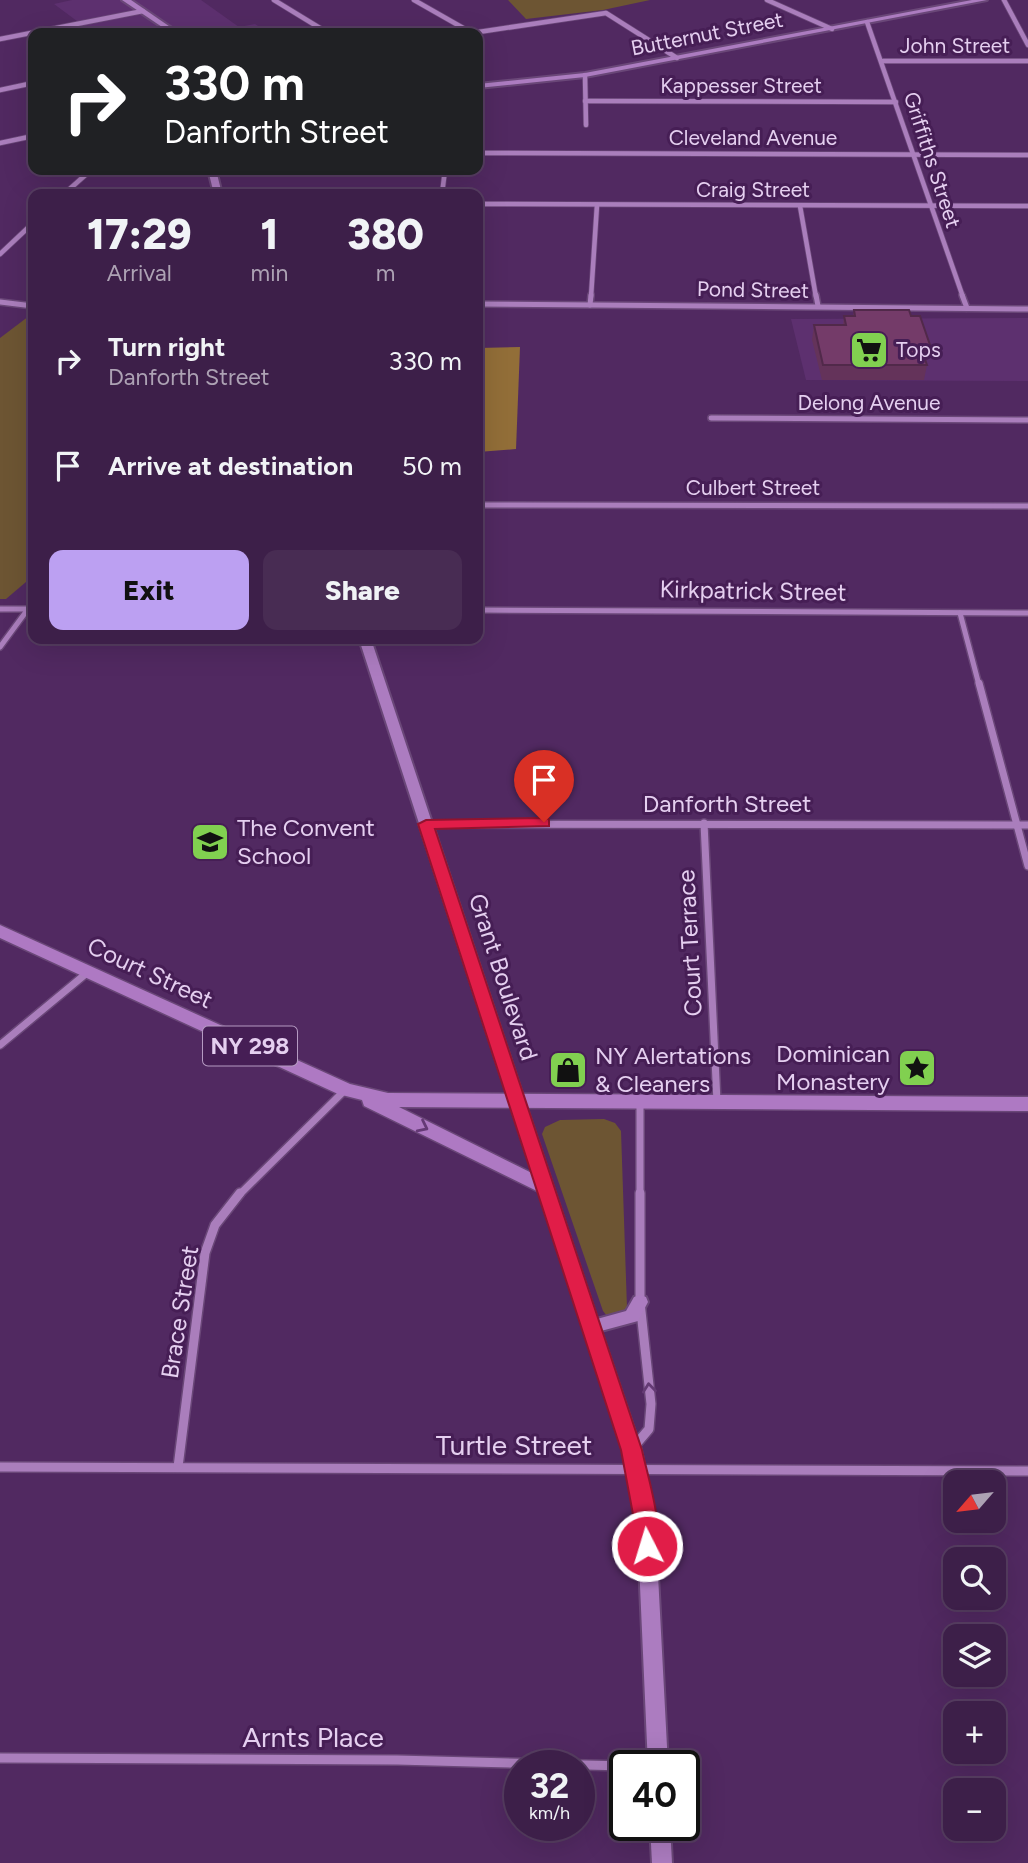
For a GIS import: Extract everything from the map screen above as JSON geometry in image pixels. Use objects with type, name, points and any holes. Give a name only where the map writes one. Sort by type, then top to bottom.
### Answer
[{"type":"main road","name":"Court Street","points":[[0,930],[354,1092],[444,1102],[1028,1104]]},
{"type":"main road","points":[[354,1092],[543,1187]]},
{"type":"street","points":[[126,0],[167,28]]},
{"type":"street","points":[[274,0],[319,28]]},
{"type":"street","points":[[414,0],[463,28]]},
{"type":"street","points":[[767,0],[832,29]]},
{"type":"street","name":"Butternut Street","points":[[483,85],[585,75],[983,0]]},
{"type":"street","points":[[1004,0],[1028,45]]},
{"type":"street","points":[[58,28],[143,12]]},
{"type":"street","points":[[483,31],[606,13],[677,58]]},
{"type":"street","name":"Griffiths Street","points":[[867,22],[883,61],[929,206],[967,308]]},
{"type":"street","points":[[0,39],[28,34]]},
{"type":"street","name":"John Street","points":[[883,61],[1028,61]]},
{"type":"street","points":[[585,75],[586,124]]},
{"type":"street","points":[[0,90],[28,84]]},
{"type":"street","name":"Kappesser Street","points":[[585,101],[896,102]]},
{"type":"street","points":[[0,143],[28,137]]},
{"type":"street","name":"Cleveland Avenue","points":[[483,153],[1028,155]]},
{"type":"street","points":[[70,189],[85,175]]},
{"type":"street","name":"Craig Street","points":[[483,204],[1028,206]]},
{"type":"street","points":[[590,305],[597,205]]},
{"type":"street","points":[[800,206],[818,306]]},
{"type":"street","points":[[0,254],[28,228]]},
{"type":"street","points":[[0,302],[28,305]]},
{"type":"street","name":"Pond Street","points":[[483,304],[1028,309]]},
{"type":"street","name":"Delong Avenue","points":[[710,418],[1028,420]]},
{"type":"street","name":"Culbert Street","points":[[483,505],[1028,506]]},
{"type":"street","points":[[0,609],[28,610]]},
{"type":"street","name":"Kirkpatrick Street","points":[[483,610],[1028,613]]},
{"type":"street","points":[[960,613],[1028,866]]},
{"type":"street","points":[[0,647],[28,614]]},
{"type":"street","name":"Grant Boulevard","points":[[367,644],[543,1187],[632,1450],[646,1518],[657,1750]]},
{"type":"street","name":"Court Terrace","points":[[704,823],[717,1102]]},
{"type":"street","name":"Danforth Street","points":[[426,824],[1028,825]]},
{"type":"street","points":[[0,1045],[89,971]]},
{"type":"street","name":"Brace Street","points":[[178,1467],[205,1253],[215,1225],[236,1197],[354,1092]]},
{"type":"street","points":[[632,1450],[649,1429],[651,1404],[640,1302],[639,1101]]},
{"type":"street","points":[[591,1327],[632,1316],[640,1302]]},
{"type":"street","name":"Turtle Street","points":[[0,1467],[1028,1471]]},
{"type":"street","name":"Arnts Place","points":[[0,1758],[397,1760],[609,1766]]},
{"type":"street","points":[[661,1841],[662,1863]]},
{"type":"shaded area","points":[[72,0],[201,0],[239,27],[255,24],[261,28],[86,28],[54,4]]},
{"type":"shaded area","points":[[508,0],[650,0],[603,10],[526,19]]},
{"type":"shaded area","points":[[28,317],[28,580],[6,599],[0,599],[0,338]]},
{"type":"shaded area","points":[[1028,318],[1028,381],[806,380],[791,319]]},
{"type":"shaded area","points":[[520,347],[516,449],[483,452],[483,348]]},
{"type":"shaded area","points":[[604,1119],[615,1123],[621,1131],[627,1308],[622,1314],[607,1316],[542,1134],[545,1127],[560,1120]]},
{"type":"building","name":"Tops","points":[[854,310],[909,310],[911,316],[920,316],[930,345],[920,345],[927,365],[823,365],[814,325],[846,325],[844,316],[855,316]]},
{"type":"place","name":"Tops","points":[[869,350]]},
{"type":"place","name":"The Convent School","points":[[210,842]]},
{"type":"place","name":"Dominican Monastery","points":[[917,1068]]},
{"type":"place","name":"NY Alertations & Cleaners","points":[[568,1070]]},
{"type":"route","points":[[544,822],[426,824],[529,1144],[632,1450],[646,1518],[647,1546]]}]
